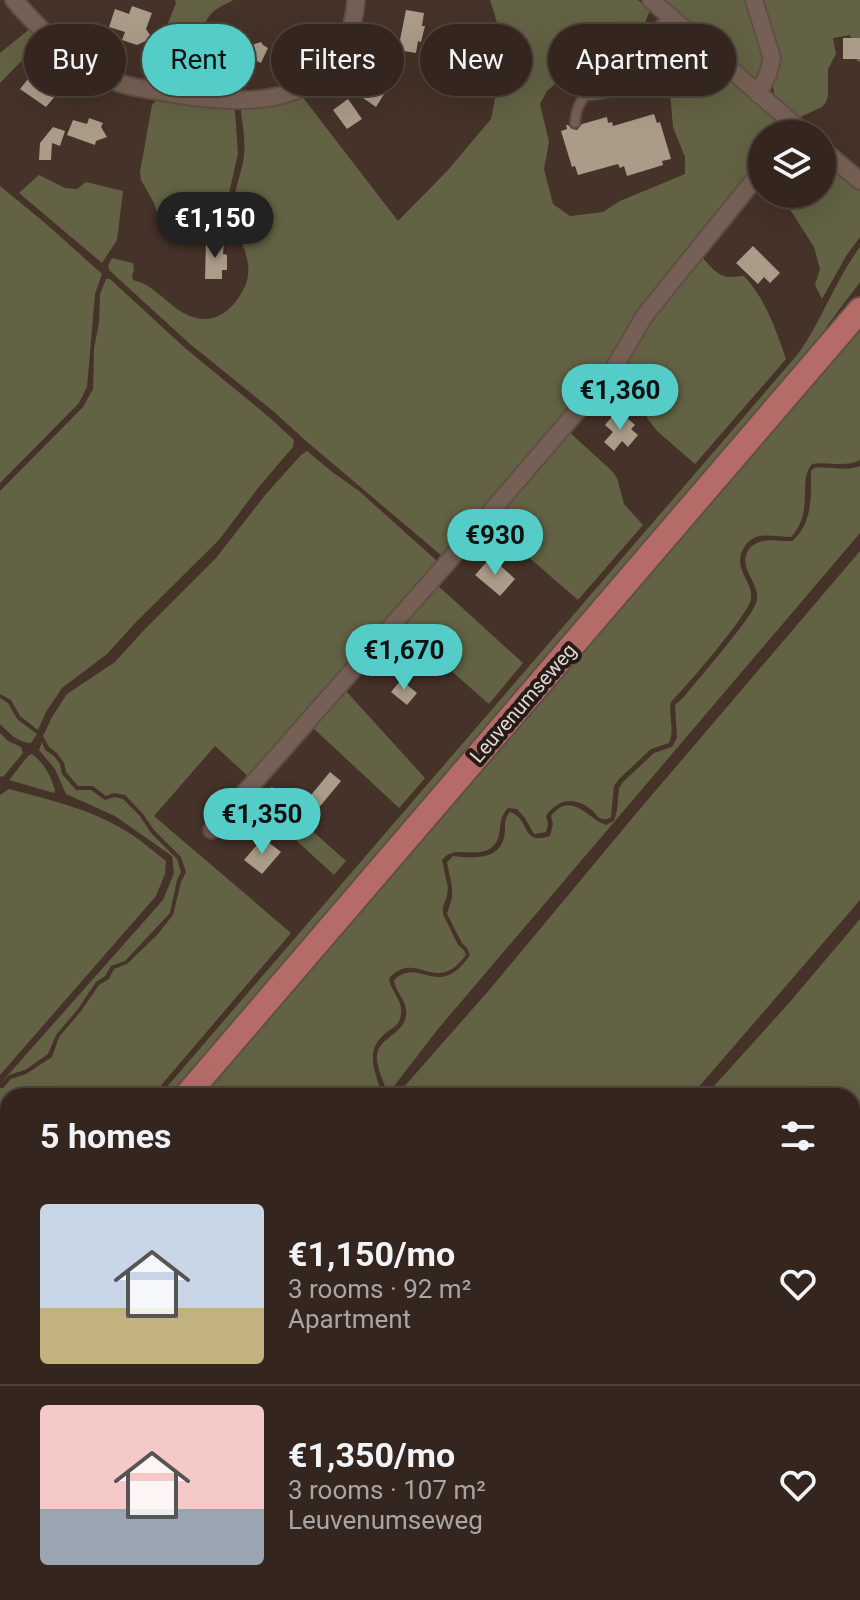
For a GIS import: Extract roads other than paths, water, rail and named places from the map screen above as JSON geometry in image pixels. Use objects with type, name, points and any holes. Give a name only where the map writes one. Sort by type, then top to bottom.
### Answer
[{"type":"main road","name":"Leuvenumseweg","points":[[193,1088],[860,310]]},
{"type":"street","points":[[14,0],[61,49],[91,69],[119,82],[197,98],[238,101],[284,95],[309,85],[325,74],[346,41],[356,0]]},
{"type":"street","points":[[651,0],[785,120]]},
{"type":"street","points":[[754,0],[772,58],[758,94]]},
{"type":"street","points":[[667,24],[672,18]]},
{"type":"street","points":[[836,161],[860,181]]},
{"type":"street","points":[[212,830],[614,368],[645,315],[748,187]]},
{"type":"lane","points":[[575,123],[577,107],[585,96]]}]
